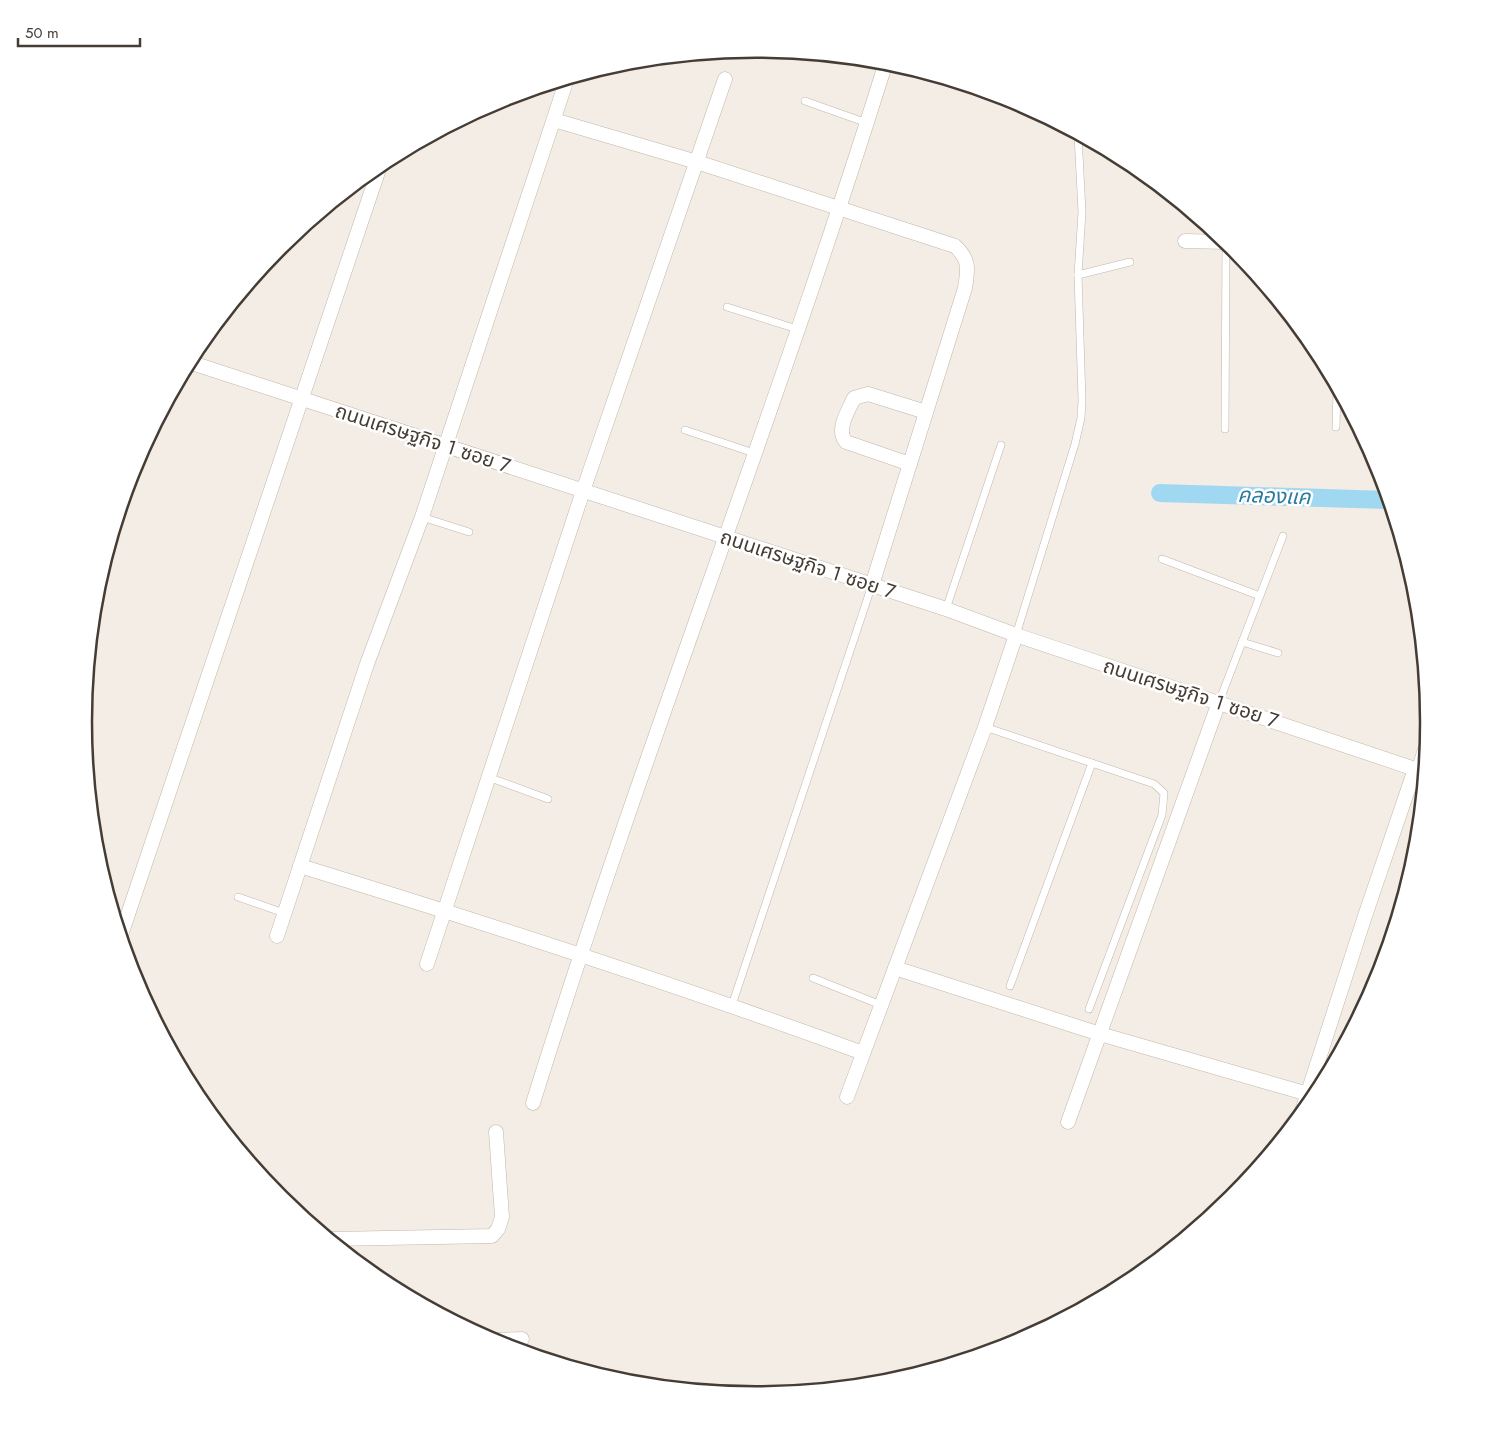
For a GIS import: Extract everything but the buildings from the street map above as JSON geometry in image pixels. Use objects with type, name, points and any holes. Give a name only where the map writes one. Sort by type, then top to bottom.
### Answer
[{"type":"street","points":[[533,1103],[579,954],[797,329],[884,70]]},
{"type":"street","points":[[426,964],[583,491],[725,79]]},
{"type":"street","points":[[277,936],[367,664],[422,517],[565,86]]},
{"type":"street","points":[[554,120],[697,162],[955,246],[965,255],[968,271],[965,288],[872,585]]},
{"type":"street","points":[[124,925],[375,178]]},
{"type":"street","points":[[1186,241],[1209,236]]},
{"type":"street","name":"ถนนเศรษฐกิจ 1 ซอย 7","points":[[197,365],[446,444],[583,491],[946,609],[1016,635],[1418,770]]},
{"type":"street","points":[[910,464],[846,442],[842,438],[841,430],[854,398],[860,395],[868,394],[926,412]]},
{"type":"street","points":[[847,1097],[986,726],[1016,635]]},
{"type":"street","points":[[1068,1122],[1219,702]]},
{"type":"street","points":[[1311,1086],[1364,918],[1418,777]]},
{"type":"street","points":[[300,866],[579,954],[732,1005],[863,1053]]},
{"type":"street","points":[[895,968],[1100,1034],[1306,1093]]},
{"type":"street","points":[[340,1239],[492,1236],[498,1229],[502,1217],[496,1132]]},
{"type":"street","points":[[514,1339],[522,1339]]},
{"type":"lane","points":[[805,101],[867,123]]},
{"type":"lane","points":[[1016,635],[1075,444],[1081,418],[1078,275],[1082,212],[1078,141]]},
{"type":"lane","points":[[1225,429],[1226,252]]},
{"type":"lane","points":[[1078,275],[1130,262]]},
{"type":"lane","points":[[727,307],[797,329]]},
{"type":"lane","points":[[1336,427],[1337,400]]},
{"type":"lane","points":[[684,430],[754,453]]},
{"type":"lane","points":[[946,609],[1001,445]]},
{"type":"lane","points":[[422,517],[468,532]]},
{"type":"lane","points":[[1219,702],[1283,536]]},
{"type":"lane","points":[[1162,560],[1260,596]]},
{"type":"lane","points":[[732,1005],[872,585]]},
{"type":"lane","points":[[1242,642],[1278,653]]},
{"type":"lane","points":[[986,726],[1154,784],[1164,793],[1162,815],[1089,1009]]},
{"type":"lane","points":[[1010,986],[1092,763]]},
{"type":"lane","points":[[488,776],[548,798]]},
{"type":"lane","points":[[238,897],[284,913]]},
{"type":"lane","points":[[813,978],[881,1005]]},
{"type":"waterway","name":"คลองแค","points":[[1160,493],[1382,500]]}]
